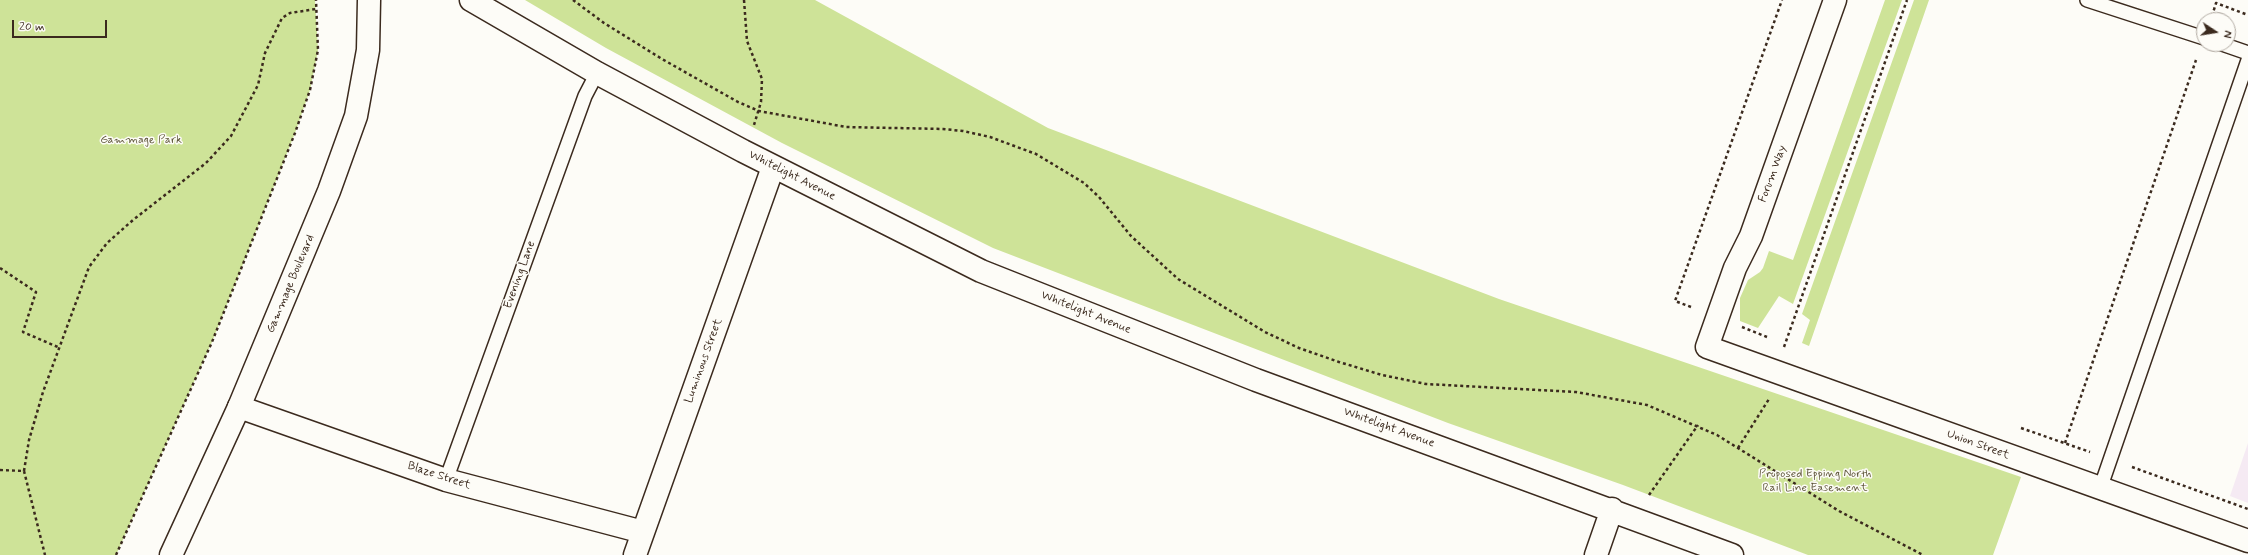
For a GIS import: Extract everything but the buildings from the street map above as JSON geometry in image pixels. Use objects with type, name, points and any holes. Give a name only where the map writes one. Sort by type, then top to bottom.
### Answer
[{"type":"street","name":"Gammage Boulevard","points":[[170,555],[239,407],[330,190],[356,116],[368,50],[369,0]]},
{"type":"street","name":"Whitelight Avenue","points":[[471,0],[597,72],[773,167],[980,271],[1256,380],[1612,509],[1732,555]]},
{"type":"street","name":"Forum Way","points":[[1707,347],[1735,268],[1751,236],[1835,0]]},
{"type":"street","name":"Luminous Street","points":[[635,555],[773,167]]},
{"type":"street","name":"Union Street","points":[[1707,347],[2248,541]]},
{"type":"street","name":"Blaze Street","points":[[239,407],[446,480],[643,532]]},
{"type":"street","points":[[1596,555],[1612,509]]},
{"type":"lane","points":[[2087,0],[2196,35]]},
{"type":"lane","points":[[2236,49],[2248,53]]},
{"type":"lane","points":[[2100,488],[2248,60]]},
{"type":"lane","name":"Evening Lane","points":[[446,480],[585,96],[597,72]]},
{"type":"path","points":[[116,555],[212,342],[295,133],[310,90],[318,50],[316,0]]},
{"type":"path","points":[[573,0],[604,22],[668,63],[738,102],[759,111],[846,127],[943,128],[990,137],[1014,144],[1055,165],[1084,183],[1099,197],[1130,236],[1154,259],[1201,295],[1265,332],[1339,362],[1382,375],[1426,384],[1576,392],[1619,398],[1647,405],[1698,425],[1738,448],[1839,512],[1924,555]]},
{"type":"path","points":[[743,151],[759,111],[762,79],[747,40],[744,0]]},
{"type":"path","points":[[1771,338],[1675,301],[1782,0]]},
{"type":"path","points":[[1738,448],[1768,401],[1778,373],[1785,344],[1907,0]]},
{"type":"path","points":[[2214,12],[2217,1],[2248,15]]},
{"type":"path","points":[[45,555],[24,471],[29,440],[88,267],[107,243],[133,220],[206,163],[231,136],[258,85],[266,53],[282,18],[290,13],[316,9]]},
{"type":"path","points":[[2064,443],[2198,55]]},
{"type":"path","points":[[0,268],[36,292],[23,332],[60,348]]},
{"type":"path","points":[[1778,341],[1792,346]]},
{"type":"path","points":[[1639,519],[1649,495],[1698,425]]},
{"type":"path","points":[[2020,428],[2248,509]]},
{"type":"path","points":[[0,470],[24,471]]},
{"type":"shaded area","points":[[2248,443],[2248,503],[2230,496]]},
{"type":"green space","name":"Gammage Park","points":[[0,0],[315,0],[318,50],[310,90],[295,133],[212,342],[116,555],[0,555]]},
{"type":"green space","name":"Proposed Epping North Rail Line Easement","points":[[525,0],[815,0],[1048,128],[1499,299],[2021,477],[1993,555],[1808,555],[1623,485],[1448,423],[993,248],[782,143],[606,48]]},
{"type":"green space","points":[[1885,0],[1902,0],[1793,304],[1779,296],[1758,328],[1740,321],[1740,298],[1748,280],[1760,272],[1763,268],[1769,251],[1793,260]]},
{"type":"green space","points":[[1914,0],[1929,0],[1809,346],[1802,343],[1810,320],[1802,314]]}]
